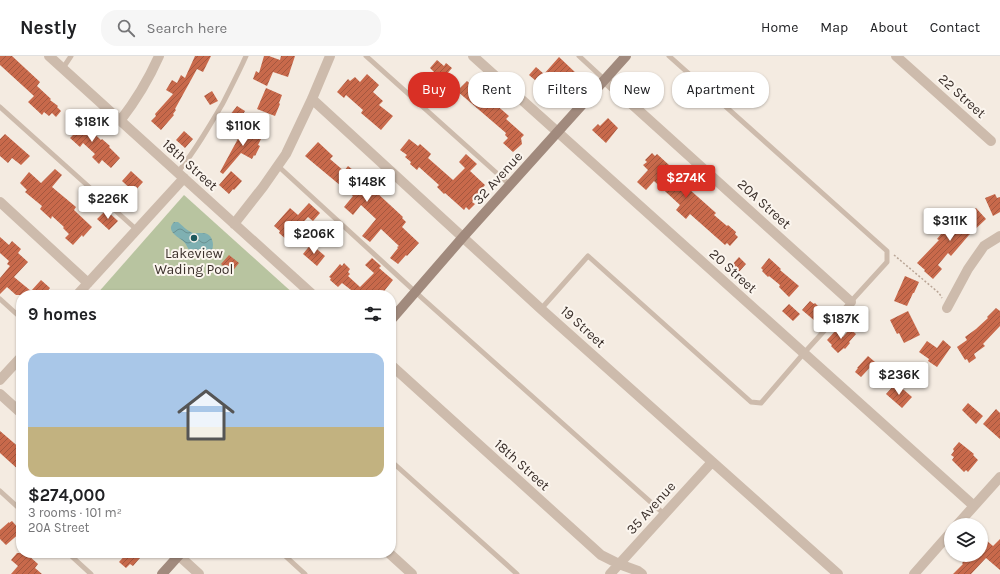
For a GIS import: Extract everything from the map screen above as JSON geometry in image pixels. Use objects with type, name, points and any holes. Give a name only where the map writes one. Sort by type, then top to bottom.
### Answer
[{"type":"street","name":"18th Street","points":[[49,56],[308,290]]},
{"type":"street","points":[[120,121],[146,84],[159,56]]},
{"type":"street","points":[[234,224],[263,187],[286,154],[330,56]]},
{"type":"street","name":"20 Street","points":[[473,56],[974,506]]},
{"type":"street","name":"32 Avenue","points":[[396,314],[626,56]]},
{"type":"street","name":"22 Street","points":[[896,56],[991,141]]},
{"type":"street","name":"20A Street","points":[[605,80],[851,302]]},
{"type":"street","name":"19 Street","points":[[312,99],[542,309],[838,574]]},
{"type":"street","points":[[82,290],[137,230],[181,175]]},
{"type":"street","points":[[0,202],[88,283]]},
{"type":"street","points":[[947,308],[968,268],[984,246],[1000,236]]},
{"type":"street","points":[[0,380],[16,362]]},
{"type":"street","name":"18th Street","points":[[396,370],[601,555],[642,574]]},
{"type":"street","points":[[0,394],[16,408]]},
{"type":"street","name":"35 Avenue","points":[[610,574],[712,462]]},
{"type":"street","points":[[964,518],[1000,477]]},
{"type":"street","points":[[914,574],[944,540]]},
{"type":"street","points":[[162,574],[176,558]]},
{"type":"street","points":[[183,558],[199,574]]},
{"type":"street","points":[[394,558],[412,574]]},
{"type":"lane","points":[[63,68],[71,56]]},
{"type":"lane","points":[[181,175],[187,161],[213,120],[246,56]]},
{"type":"lane","points":[[366,56],[510,185]]},
{"type":"lane","points":[[578,56],[605,80]]},
{"type":"lane","points":[[542,309],[588,256],[751,402],[761,403],[804,353],[887,262],[887,252],[669,56]]},
{"type":"lane","points":[[0,107],[137,230]]},
{"type":"lane","points":[[278,166],[664,514]]},
{"type":"lane","points":[[0,299],[16,313]]},
{"type":"lane","points":[[396,465],[517,574]]},
{"type":"lane","points":[[0,491],[16,505]]},
{"type":"lane","points":[[73,558],[91,574]]},
{"type":"lane","points":[[287,558],[305,574]]},
{"type":"path","points":[[887,252],[896,256],[939,293],[947,308]]},
{"type":"green space","points":[[184,195],[289,290],[100,290]]},
{"type":"water","points":[[174,222],[178,222],[193,233],[208,234],[213,244],[210,254],[207,257],[199,258],[192,254],[185,243],[172,232],[171,226]]},
{"type":"building","points":[[0,56],[12,56],[40,82],[37,86],[58,106],[57,107],[61,111],[56,117],[52,113],[49,116],[44,112],[42,115],[28,102],[34,96],[0,65]]},
{"type":"building","points":[[195,56],[211,56],[203,72],[197,69],[175,109],[174,115],[161,130],[151,121],[156,116],[155,114],[173,94],[166,90],[172,80],[177,83],[181,75],[185,78]]},
{"type":"building","points":[[264,56],[269,56],[280,60],[281,56],[295,56],[288,77],[273,72],[267,86],[253,79],[256,71],[259,73]]},
{"type":"building","points":[[559,57],[575,72],[546,72]]},
{"type":"building","points":[[437,60],[444,66],[446,63],[452,68],[449,72],[434,72],[430,68]]},
{"type":"building","points":[[536,67],[542,72],[533,72],[533,78],[529,75]]},
{"type":"building","points":[[367,74],[379,85],[373,92],[383,101],[379,105],[393,116],[381,130],[361,113],[363,110],[346,95],[344,98],[337,92],[348,79],[350,81],[355,77],[360,82]]},
{"type":"building","points":[[467,81],[468,82],[468,100],[460,94],[460,88]]},
{"type":"building","points":[[266,88],[282,95],[275,116],[257,109]]},
{"type":"building","points":[[212,91],[218,101],[210,105],[204,96]]},
{"type":"building","points":[[237,106],[245,111],[239,121],[230,115]]},
{"type":"building","points":[[477,108],[500,108],[509,116],[506,119],[524,135],[521,138],[522,144],[513,152],[503,143],[508,138],[505,135],[506,133]]},
{"type":"building","points":[[76,117],[101,140],[102,139],[110,146],[109,147],[120,158],[111,168],[102,160],[99,164],[92,157],[95,154],[83,143],[80,147],[70,138],[73,135],[66,128]]},
{"type":"building","points":[[608,118],[618,128],[606,143],[592,130],[598,124],[600,126]]},
{"type":"building","points":[[242,126],[262,137],[258,145],[260,146],[252,159],[241,153],[223,174],[220,172],[240,135],[238,134]]},
{"type":"building","points":[[184,131],[193,139],[185,148],[176,140]]},
{"type":"building","points":[[5,134],[30,156],[21,165],[12,158],[8,163],[0,156],[0,139]]},
{"type":"building","points":[[409,139],[418,146],[420,144],[429,152],[431,154],[428,158],[453,180],[465,168],[459,162],[466,154],[477,164],[470,171],[485,185],[472,202],[475,204],[469,210],[466,207],[464,210],[445,193],[444,194],[437,187],[439,185],[419,167],[417,170],[410,164],[411,162],[405,157],[407,155],[400,150]]},
{"type":"building","points":[[318,142],[333,156],[330,159],[344,171],[348,166],[358,174],[357,175],[362,179],[361,181],[375,193],[376,192],[403,217],[402,218],[406,222],[402,227],[419,243],[398,264],[390,258],[399,246],[381,229],[370,242],[362,236],[376,219],[361,205],[353,215],[344,207],[353,196],[305,156]]},
{"type":"building","points":[[652,153],[655,156],[657,154],[669,165],[663,171],[678,184],[684,180],[691,187],[689,189],[716,213],[714,215],[736,232],[735,234],[738,237],[730,246],[727,243],[725,245],[690,214],[686,219],[676,210],[680,205],[654,181],[646,190],[637,182],[648,170],[643,165],[647,162],[645,160]]},
{"type":"building","points":[[55,169],[62,175],[52,187],[76,207],[74,210],[92,227],[73,245],[65,238],[69,234],[63,228],[64,227],[52,216],[51,219],[40,209],[42,206],[25,192],[27,190],[20,183],[29,172],[41,183]]},
{"type":"building","points":[[131,171],[143,182],[134,192],[122,181]]},
{"type":"building","points":[[231,171],[242,181],[229,194],[219,185]]},
{"type":"building","points":[[995,194],[997,198],[1000,197],[1000,212],[993,216],[985,198]]},
{"type":"building","points":[[309,203],[320,213],[313,221],[308,217],[287,240],[274,226],[290,208],[298,215]]},
{"type":"building","points":[[976,208],[986,219],[969,235],[951,256],[948,253],[938,265],[942,269],[933,279],[917,263],[939,240],[937,239],[946,228],[950,231],[965,212],[968,215]]},
{"type":"building","points":[[106,210],[118,221],[109,230],[97,219]]},
{"type":"building","points":[[0,237],[9,245],[12,241],[21,249],[18,253],[28,262],[14,277],[30,290],[16,290],[16,295],[7,287],[0,294],[0,278],[10,266],[7,264],[9,261],[0,253]]},
{"type":"building","points":[[311,244],[325,256],[317,266],[303,254]]},
{"type":"building","points":[[229,255],[239,263],[231,273],[221,264]]},
{"type":"building","points":[[739,257],[746,264],[738,273],[730,267]]},
{"type":"building","points":[[372,258],[381,266],[379,268],[393,280],[385,290],[351,290],[342,283],[338,287],[330,280],[331,278],[329,277],[340,264],[342,266],[344,263],[350,269],[348,272],[350,274],[348,276],[360,287],[374,273],[365,265]]},
{"type":"building","points":[[769,258],[781,269],[780,270],[799,286],[789,297],[779,287],[780,285],[762,271],[763,270],[761,268]]},
{"type":"building","points":[[905,276],[919,282],[907,306],[894,301]]},
{"type":"building","points":[[41,280],[50,288],[48,290],[32,290]]},
{"type":"building","points":[[810,301],[831,313],[824,321],[818,316],[815,321],[802,310]]},
{"type":"building","points":[[789,304],[800,314],[793,321],[782,311]]},
{"type":"building","points":[[996,308],[1000,311],[1000,326],[983,344],[985,346],[974,354],[976,358],[969,363],[967,359],[965,360],[957,347],[967,340],[965,337],[988,318],[987,317]]},
{"type":"building","points":[[908,311],[920,335],[904,343],[899,333],[897,334],[890,320]]},
{"type":"building","points":[[850,329],[856,334],[845,349],[844,348],[838,353],[827,340],[836,330],[843,337]]},
{"type":"building","points":[[943,340],[951,347],[937,367],[919,352],[927,341],[937,348]]},
{"type":"building","points":[[868,356],[875,362],[861,377],[855,372]]},
{"type":"building","points":[[896,383],[912,397],[902,408],[886,394]]},
{"type":"building","points":[[968,403],[983,416],[976,424],[962,410]]},
{"type":"building","points":[[996,409],[1000,413],[1000,439],[983,424]]},
{"type":"building","points":[[0,431],[16,445],[16,467],[0,453]]},
{"type":"building","points":[[959,442],[974,454],[973,455],[978,460],[968,472],[966,470],[964,472],[952,460],[954,457],[951,455],[954,451],[953,449]]},
{"type":"building","points":[[12,521],[16,525],[16,536],[6,545],[0,539],[0,530]]},
{"type":"building","points":[[1000,539],[1000,570],[988,560],[988,542],[993,546]]},
{"type":"building","points":[[16,554],[16,558],[31,558],[38,564],[35,568],[42,574],[11,574],[18,566],[11,560]]},
{"type":"building","points":[[123,558],[140,558],[133,566],[130,564],[126,568],[119,562]]},
{"type":"building","points":[[982,562],[971,574],[953,574],[963,564],[962,563]]},
{"type":"place","name":"Lakeview Wading Pool","points":[[194,238]]}]
